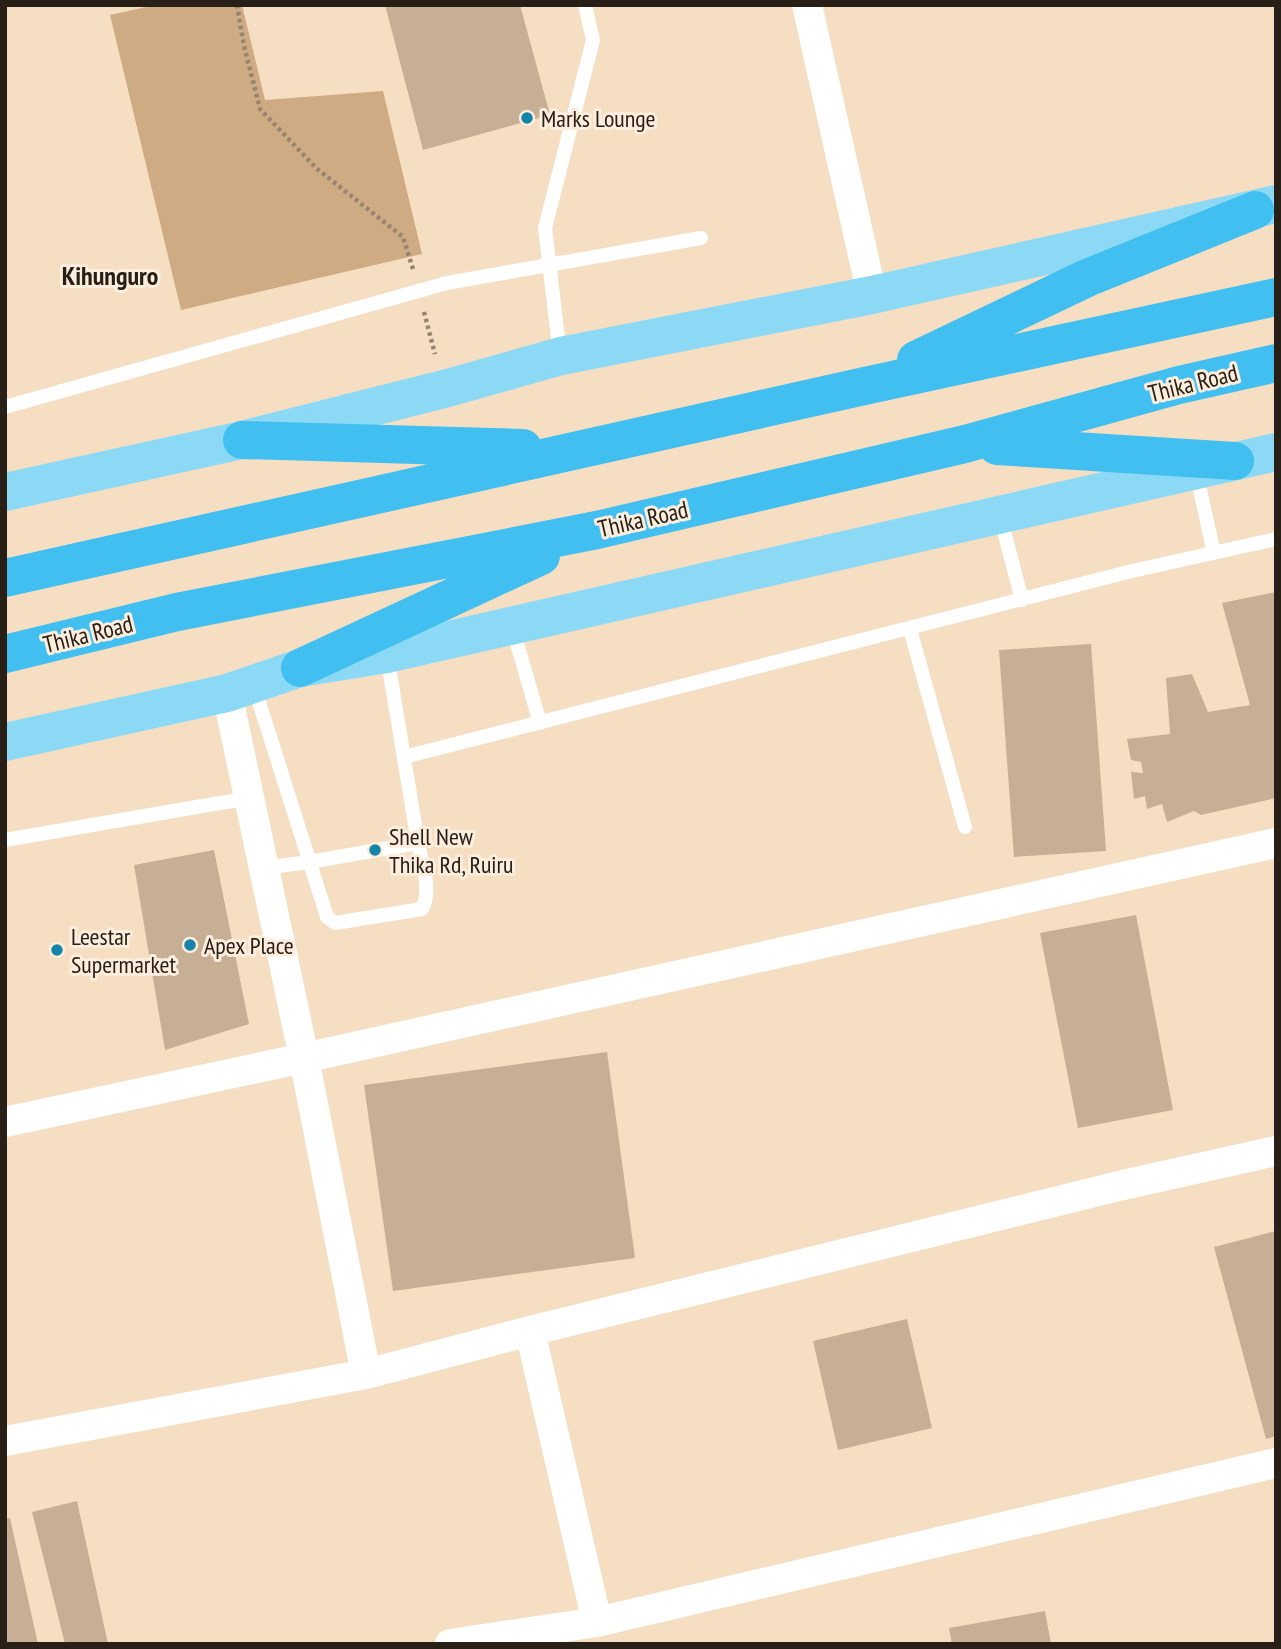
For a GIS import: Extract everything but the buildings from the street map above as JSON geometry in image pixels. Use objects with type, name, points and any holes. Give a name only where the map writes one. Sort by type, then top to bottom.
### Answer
[{"type":"highway","points":[[860,387],[1087,278],[1266,207]]},
{"type":"highway","points":[[5,578],[1276,297]]},
{"type":"highway","name":"Thika Road","points":[[5,654],[177,612],[597,530],[965,444],[1179,385],[1276,363]]},
{"type":"highway","points":[[242,440],[581,450]]},
{"type":"highway","points":[[965,444],[1236,461]]},
{"type":"highway","points":[[300,668],[597,530]]},
{"type":"main road","points":[[5,492],[242,440],[444,389],[561,356],[872,295],[1266,207]]},
{"type":"main road","points":[[5,742],[240,688],[300,668],[387,654],[1276,452]]},
{"type":"street","points":[[807,5],[872,295]]},
{"type":"street","points":[[240,688],[249,798],[304,1058],[366,1374]]},
{"type":"street","points":[[5,1122],[1276,843]]},
{"type":"street","points":[[5,1441],[366,1374],[1123,1185],[1276,1151]]},
{"type":"street","points":[[530,1331],[597,1622]]},
{"type":"street","points":[[450,1644],[597,1622],[1276,1462]]},
{"type":"lane","points":[[561,356],[545,228],[593,40],[585,5]]},
{"type":"lane","points":[[5,407],[447,283],[701,238]]},
{"type":"lane","points":[[1196,470],[1214,552]]},
{"type":"lane","points":[[1000,515],[1022,600]]},
{"type":"lane","points":[[404,757],[1132,571],[1276,539]]},
{"type":"lane","points":[[512,625],[540,723]]},
{"type":"lane","points":[[910,629],[964,827]]},
{"type":"lane","points":[[240,688],[309,862],[327,917],[335,923],[422,909],[427,900],[426,891],[387,654]]},
{"type":"lane","points":[[5,841],[249,798]]},
{"type":"lane","points":[[264,867],[418,843]]},
{"type":"path","points":[[237,5],[260,109],[316,168],[402,237],[444,389]]},
{"type":"shaded area","points":[[155,5],[242,5],[265,100],[383,91],[422,254],[181,310],[110,15]]},
{"type":"place","name":"Marks Lounge","points":[[527,118]]},
{"type":"place","name":"Shell New Thika Rd, Ruiru","points":[[375,850]]},
{"type":"place","name":"Apex Place","points":[[190,945]]},
{"type":"place","name":"Leestar Supermarket","points":[[57,950]]},
{"type":"district","name":"Kihunguro","points":[[110,275]]}]
